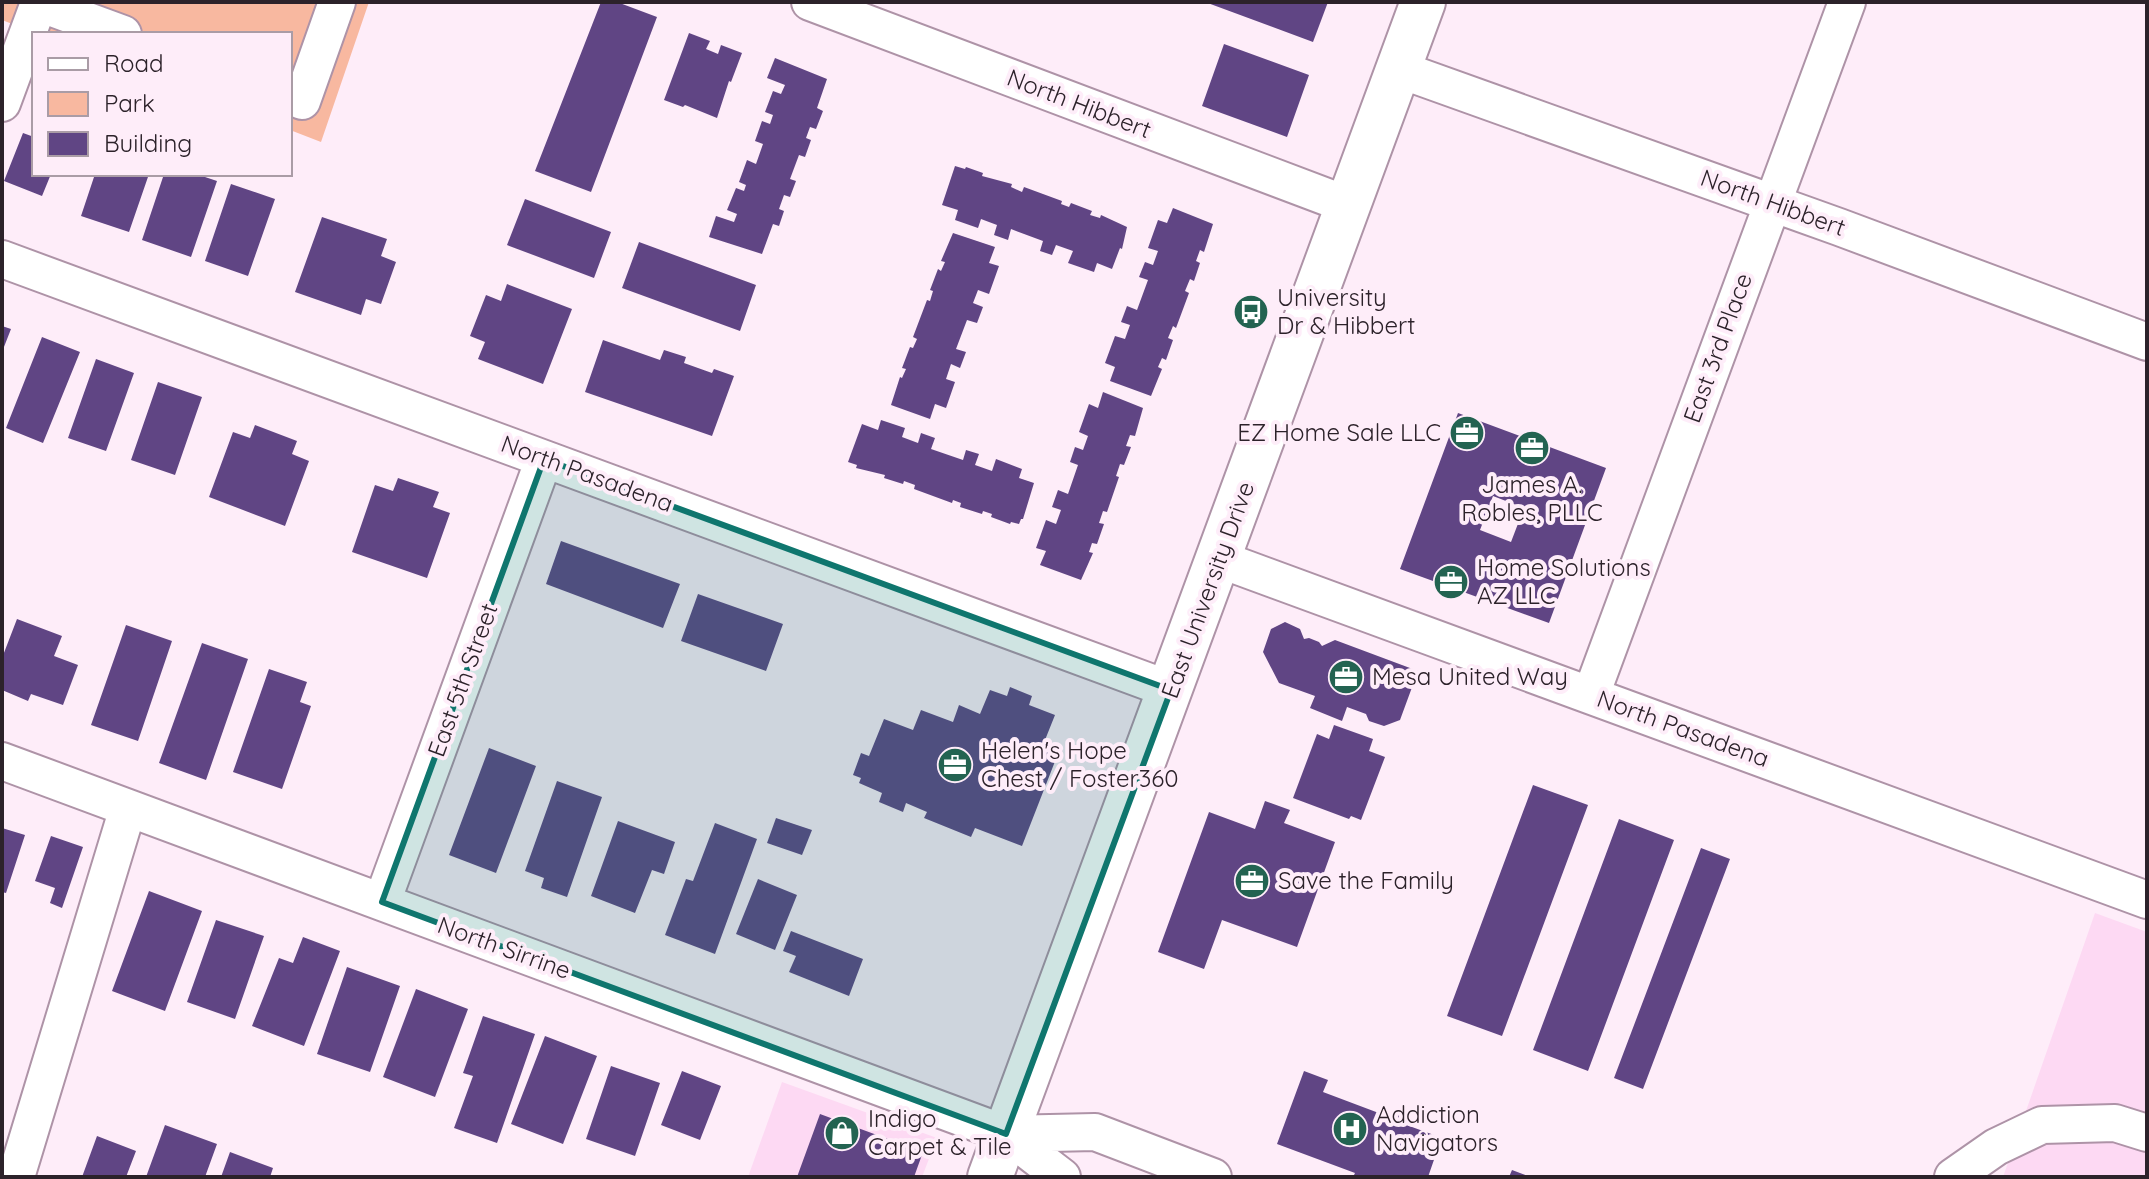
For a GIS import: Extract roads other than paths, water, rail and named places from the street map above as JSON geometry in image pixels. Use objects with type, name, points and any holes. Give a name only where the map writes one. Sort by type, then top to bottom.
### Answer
[{"type":"main road","name":"East University Drive","points":[[990,1177],[1423,2]]},
{"type":"street","points":[[296,98],[337,2]]},
{"type":"street","name":"North Hibbert","points":[[810,2],[1348,205]]},
{"type":"street","name":"East 3rd Place","points":[[1591,695],[1847,2]]},
{"type":"street","points":[[2,103],[39,3],[118,32]]},
{"type":"street","name":"North Hibbert","points":[[1398,69],[2147,342]]},
{"type":"street","name":"North Pasadena","points":[[2,259],[1171,690]]},
{"type":"street","name":"East 5th Street","points":[[382,902],[544,459]]},
{"type":"street","name":"North Pasadena","points":[[1219,559],[2147,900]]},
{"type":"street","name":"North Sirrine","points":[[2,761],[1006,1134]]},
{"type":"street","points":[[16,1177],[128,808]]},
{"type":"street","points":[[1953,1177],[1996,1147],[2042,1125],[2115,1123],[2147,1133]]},
{"type":"street","points":[[1006,1134],[1095,1132],[1213,1177]]},
{"type":"street","points":[[1006,1134],[1062,1177]]},
{"type":"place","name":"University Dr & Hibbert","points":[[1251,312]]},
{"type":"place","name":"EZ Home Sale LLC","points":[[1467,433]]},
{"type":"place","name":"James A. Robles, PLLC","points":[[1532,448]]},
{"type":"place","name":"Home Solutions AZ LLC","points":[[1451,582]]},
{"type":"place","name":"Mesa United Way","points":[[1346,677]]},
{"type":"place","name":"Helen's Hope Chest / Foster360","points":[[955,765]]},
{"type":"place","name":"Save the Family","points":[[1252,881]]},
{"type":"place","name":"Addiction Navigators","points":[[1350,1129]]},
{"type":"place","name":"Indigo Carpet & Tile","points":[[842,1133]]}]
